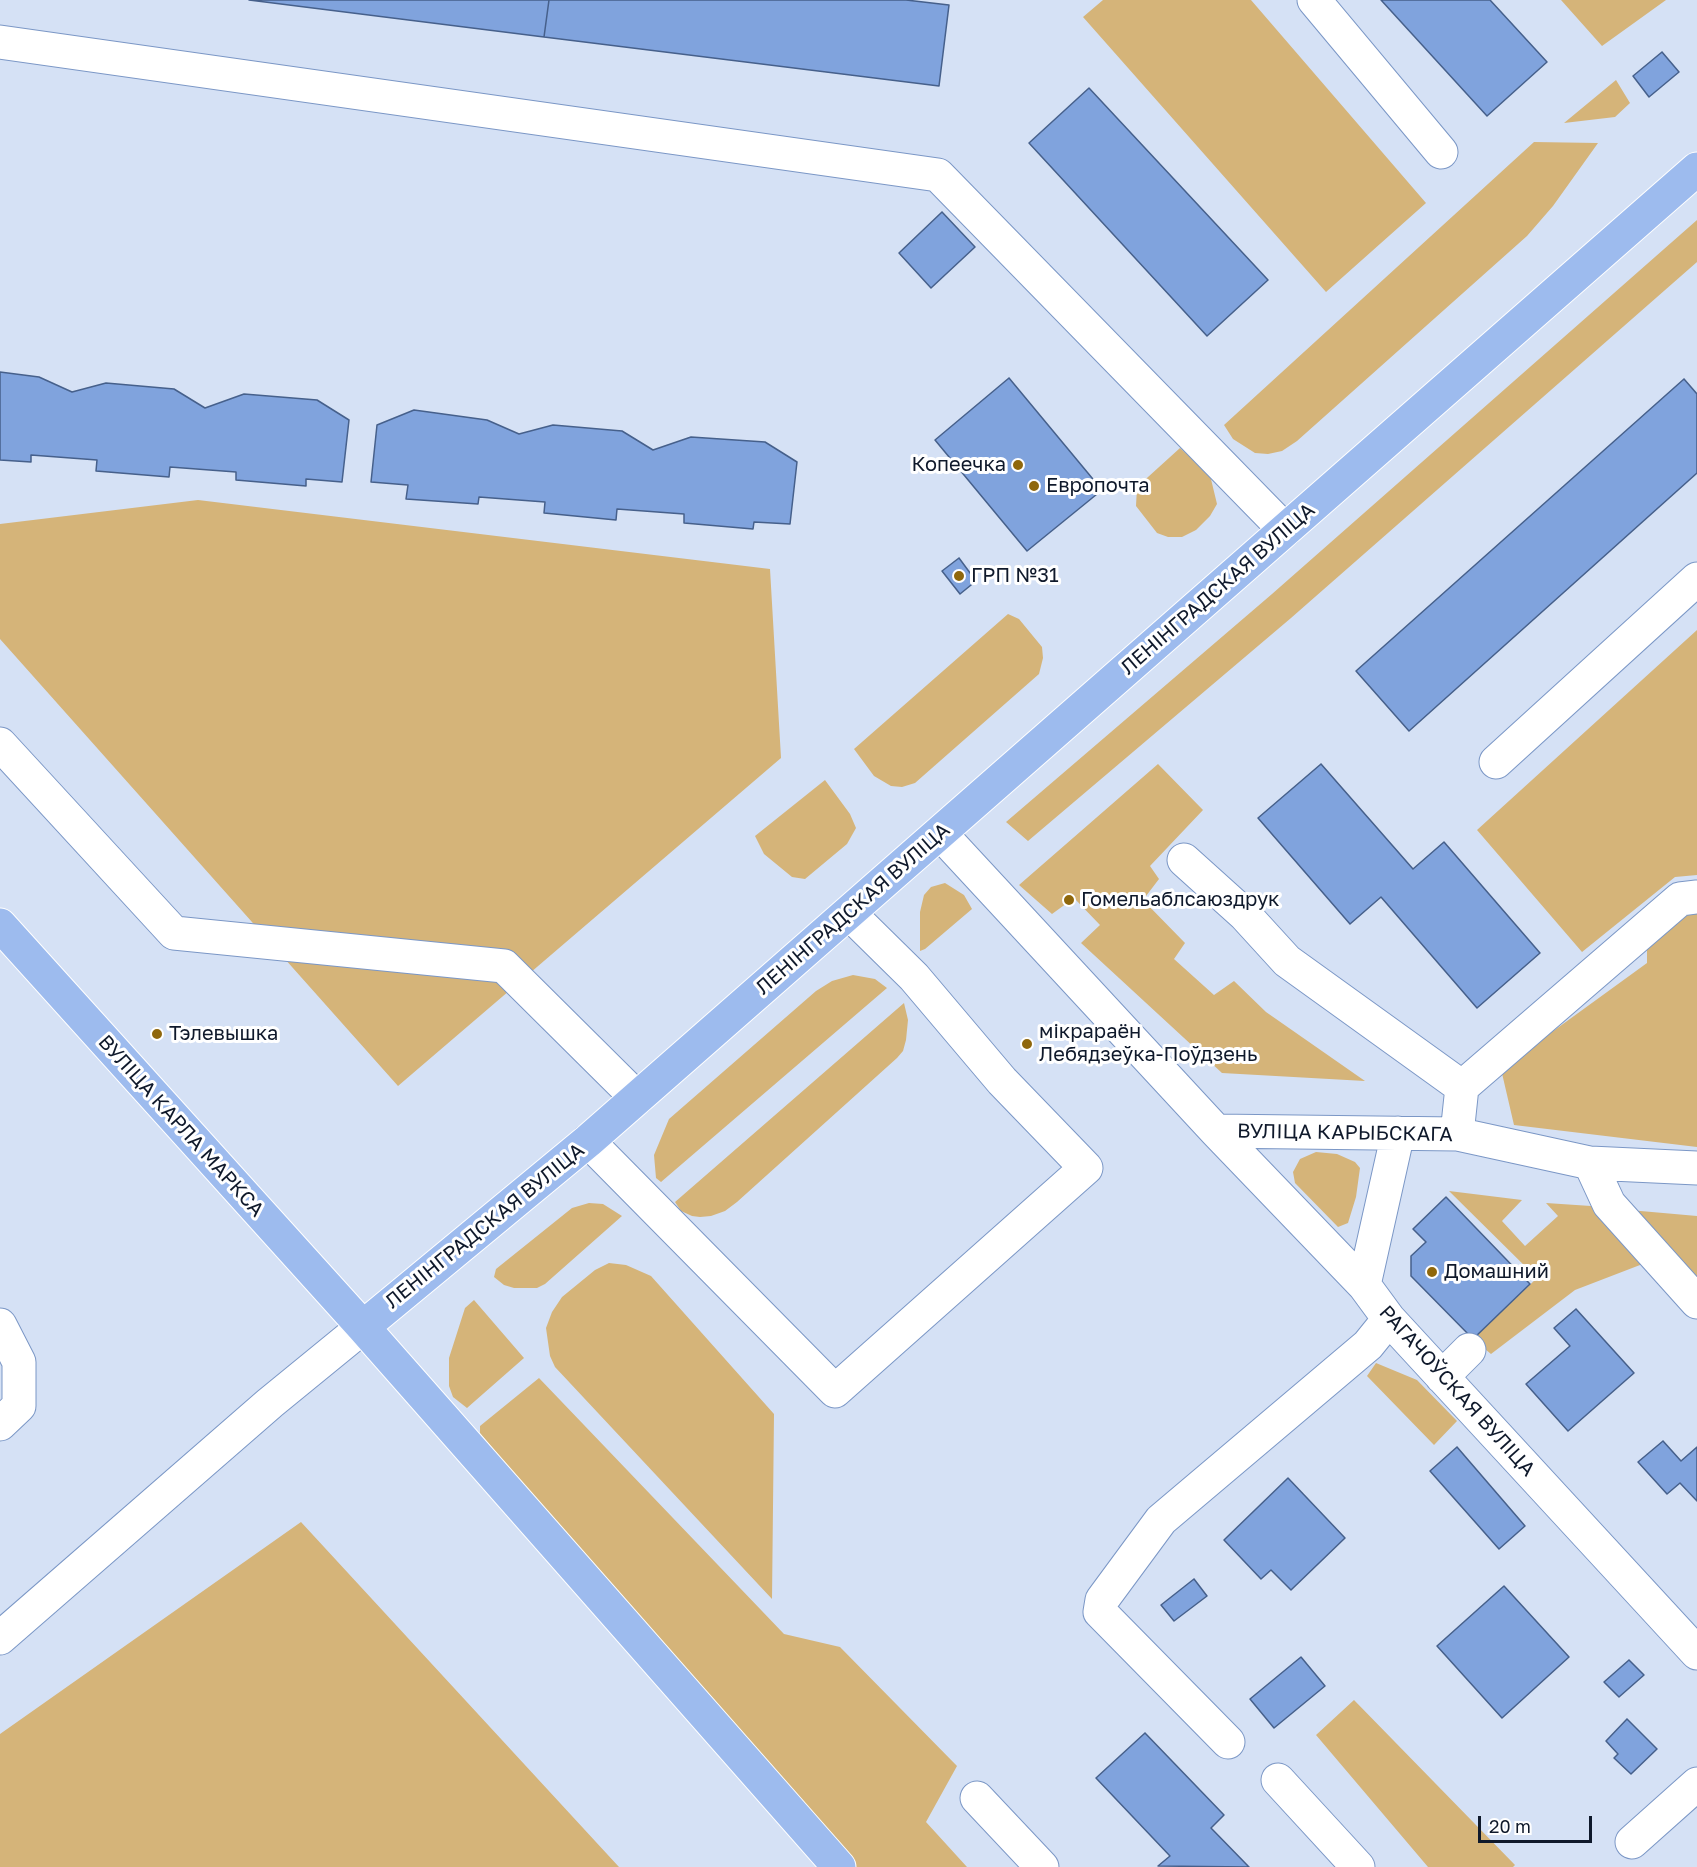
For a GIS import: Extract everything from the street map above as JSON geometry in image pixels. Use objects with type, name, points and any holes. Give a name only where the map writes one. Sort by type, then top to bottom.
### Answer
[{"type":"main road","name":"ЛЕНІНГРАДСКАЯ ВУЛІЦА","points":[[363,1327],[588,1141],[1697,169]]},
{"type":"main road","name":"ВУЛІЦА КАРЛА МАРКСА","points":[[0,925],[363,1327],[839,1867]]},
{"type":"street","points":[[1314,0],[1442,152]]},
{"type":"street","points":[[0,42],[938,175],[1285,530]]},
{"type":"street","points":[[1496,762],[1697,579]]},
{"type":"street","points":[[0,744],[174,933],[504,966],[637,1098]]},
{"type":"street","name":"ВУЛІЦА КАРЫБСКАГА","points":[[940,833],[1216,1131],[1457,1134],[1590,1163],[1697,1168]]},
{"type":"street","points":[[1184,860],[1245,915],[1287,961],[1462,1087]]},
{"type":"street","points":[[1457,1134],[1462,1087],[1680,899],[1697,897]]},
{"type":"street","points":[[588,1141],[835,1392],[1086,1168],[1002,1081],[914,977],[849,913]]},
{"type":"street","name":"РАГАЧОЎСКАЯ ВУЛІЦА","points":[[1216,1131],[1364,1285],[1389,1319],[1697,1653]]},
{"type":"street","points":[[1364,1285],[1398,1133]]},
{"type":"street","points":[[1590,1163],[1609,1204],[1697,1302]]},
{"type":"street","points":[[1228,1742],[1100,1612],[1102,1600],[1161,1520],[1368,1345],[1389,1319]]},
{"type":"street","points":[[0,1325],[19,1362],[19,1406],[0,1424]]},
{"type":"street","name":"ЛЕНІНГРАДСКАЯ ВУЛІЦА","points":[[0,1638],[270,1403],[363,1327]]},
{"type":"street","points":[[1442,1377],[1468,1350]]},
{"type":"street","points":[[1278,1780],[1358,1867]]},
{"type":"street","points":[[1632,1842],[1697,1784]]},
{"type":"street","points":[[977,1798],[1042,1867]]},
{"type":"shaded area","points":[[1103,0],[1251,0],[1426,203],[1326,292],[1083,17]]},
{"type":"shaded area","points":[[1561,0],[1666,0],[1602,46]]},
{"type":"shaded area","points":[[1616,80],[1630,103],[1615,117],[1564,123]]},
{"type":"shaded area","points":[[1534,142],[1598,143],[1553,206],[1527,236],[1297,441],[1282,451],[1268,454],[1255,453],[1233,439],[1224,425]]},
{"type":"shaded area","points":[[1697,220],[1697,262],[1291,618],[1028,841],[1006,822],[1272,594]]},
{"type":"shaded area","points":[[1180,448],[1210,475],[1217,504],[1210,516],[1196,530],[1182,537],[1168,537],[1157,533],[1136,506],[1137,487]]},
{"type":"shaded area","points":[[198,500],[770,569],[781,758],[398,1086],[0,639],[0,524]]},
{"type":"shaded area","points":[[1008,614],[1019,619],[1042,647],[1043,658],[1039,674],[915,783],[902,787],[891,786],[874,776],[854,749]]},
{"type":"shaded area","points":[[1697,630],[1697,875],[1675,877],[1582,952],[1477,830]]},
{"type":"shaded area","points":[[1158,764],[1203,810],[1150,866],[1159,879],[1143,900],[1185,943],[1174,959],[1214,995],[1234,981],[1266,1012],[1365,1081],[1222,1073],[1081,943],[1100,925],[1074,898],[1052,914],[1019,885]]},
{"type":"shaded area","points":[[825,780],[850,814],[856,828],[847,844],[805,879],[792,877],[764,854],[755,836]]},
{"type":"shaded area","points":[[945,883],[964,895],[972,909],[920,951],[920,912],[924,895],[931,887]]},
{"type":"shaded area","points":[[1697,912],[1697,1147],[1514,1125],[1501,1069],[1647,963],[1647,939],[1675,916]]},
{"type":"shaded area","points":[[853,975],[875,979],[887,988],[661,1182],[656,1178],[654,1155],[669,1119],[816,991],[832,981]]},
{"type":"shaded area","points":[[904,1003],[908,1020],[906,1040],[903,1051],[897,1058],[725,1211],[700,1217],[681,1211],[675,1202]]},
{"type":"shaded area","points":[[1316,1152],[1337,1154],[1355,1162],[1360,1168],[1356,1197],[1348,1223],[1338,1227],[1295,1183],[1293,1172],[1300,1159]]},
{"type":"shaded area","points":[[1449,1191],[1522,1200],[1502,1221],[1525,1246],[1558,1216],[1546,1203],[1606,1207],[1653,1260],[1575,1290],[1491,1354],[1473,1339],[1537,1278]]},
{"type":"shaded area","points":[[589,1203],[603,1204],[622,1216],[545,1284],[537,1288],[514,1288],[504,1285],[494,1277],[496,1269],[572,1208]]},
{"type":"shaded area","points":[[1618,1209],[1697,1216],[1697,1296]]},
{"type":"shaded area","points":[[609,1263],[626,1265],[651,1276],[774,1414],[772,1599],[555,1367],[550,1356],[546,1328],[552,1312],[562,1297],[595,1270]]},
{"type":"shaded area","points":[[474,1300],[524,1358],[467,1408],[453,1397],[449,1386],[449,1358],[465,1308]]},
{"type":"shaded area","points":[[1376,1363],[1417,1380],[1457,1421],[1434,1445],[1367,1376]]},
{"type":"shaded area","points":[[539,1378],[784,1634],[840,1647],[957,1766],[926,1822],[967,1867],[850,1867],[723,1725],[480,1433],[480,1426]]},
{"type":"shaded area","points":[[301,1522],[619,1867],[0,1867],[0,1734]]},
{"type":"shaded area","points":[[1354,1700],[1515,1865],[1513,1867],[1428,1867],[1316,1735]]},
{"type":"building","points":[[249,0],[549,0],[544,37]]},
{"type":"building","points":[[549,0],[906,0],[949,5],[939,86],[544,37]]},
{"type":"building","points":[[1381,0],[1490,0],[1547,62],[1487,116]]},
{"type":"building","points":[[1662,52],[1679,72],[1649,97],[1633,76]]},
{"type":"building","points":[[1089,88],[1268,280],[1207,336],[1029,143]]},
{"type":"building","points":[[942,212],[975,247],[931,288],[899,253]]},
{"type":"building","points":[[0,372],[39,377],[72,392],[106,383],[174,389],[205,408],[244,394],[317,400],[349,420],[342,482],[306,479],[306,486],[236,480],[236,472],[170,467],[169,477],[96,471],[97,460],[31,455],[31,462],[0,460]]},
{"type":"building","name":"Копеечка","points":[[1009,378],[1102,490],[1027,551],[935,440]]},
{"type":"building","points":[[1684,379],[1697,394],[1697,473],[1409,731],[1356,671]]},
{"type":"building","points":[[414,410],[487,420],[519,434],[553,425],[622,431],[653,450],[691,437],[765,442],[797,462],[790,524],[754,522],[753,529],[684,523],[684,514],[617,509],[616,520],[544,513],[545,502],[479,497],[478,504],[406,499],[408,485],[371,482],[377,425]]},
{"type":"building","name":"ГРП №31","points":[[959,558],[976,581],[960,594],[942,571]]},
{"type":"building","points":[[1321,764],[1413,869],[1444,842],[1540,953],[1477,1008],[1381,897],[1350,924],[1258,818]]},
{"type":"building","points":[[1446,1197],[1530,1284],[1473,1339],[1411,1276],[1411,1256],[1426,1242],[1413,1229]]},
{"type":"building","points":[[1576,1309],[1634,1373],[1568,1431],[1526,1384],[1570,1346],[1554,1328]]},
{"type":"building","points":[[1663,1441],[1681,1461],[1697,1447],[1697,1501],[1680,1483],[1667,1494],[1638,1462]]},
{"type":"building","points":[[1457,1447],[1525,1526],[1499,1549],[1430,1471]]},
{"type":"building","points":[[1288,1478],[1345,1538],[1291,1590],[1271,1570],[1261,1579],[1224,1540]]},
{"type":"building","points":[[1194,1579],[1207,1596],[1174,1621],[1161,1605]]},
{"type":"building","points":[[1504,1586],[1569,1657],[1502,1718],[1437,1646]]},
{"type":"building","points":[[1301,1657],[1325,1686],[1274,1728],[1250,1699]]},
{"type":"building","points":[[1629,1660],[1644,1675],[1619,1697],[1604,1682]]},
{"type":"building","points":[[1627,1719],[1657,1749],[1631,1774],[1614,1758],[1618,1754],[1606,1741]]},
{"type":"building","points":[[1145,1733],[1224,1815],[1211,1828],[1249,1867],[1158,1866],[1170,1856],[1096,1778]]},
{"type":"place","name":"Копеечка","points":[[1018,465]]},
{"type":"place","name":"Европочта","points":[[1034,486]]},
{"type":"place","name":"ГРП №31","points":[[959,576]]},
{"type":"place","name":"Гомельаблсаюздрук","points":[[1069,900]]},
{"type":"place","name":"Тэлевышка","points":[[157,1034]]},
{"type":"place","name":"мікрараён Лебядзеўка-Поўдзень","points":[[1027,1044]]},
{"type":"place","name":"Домашний","points":[[1432,1272]]}]
